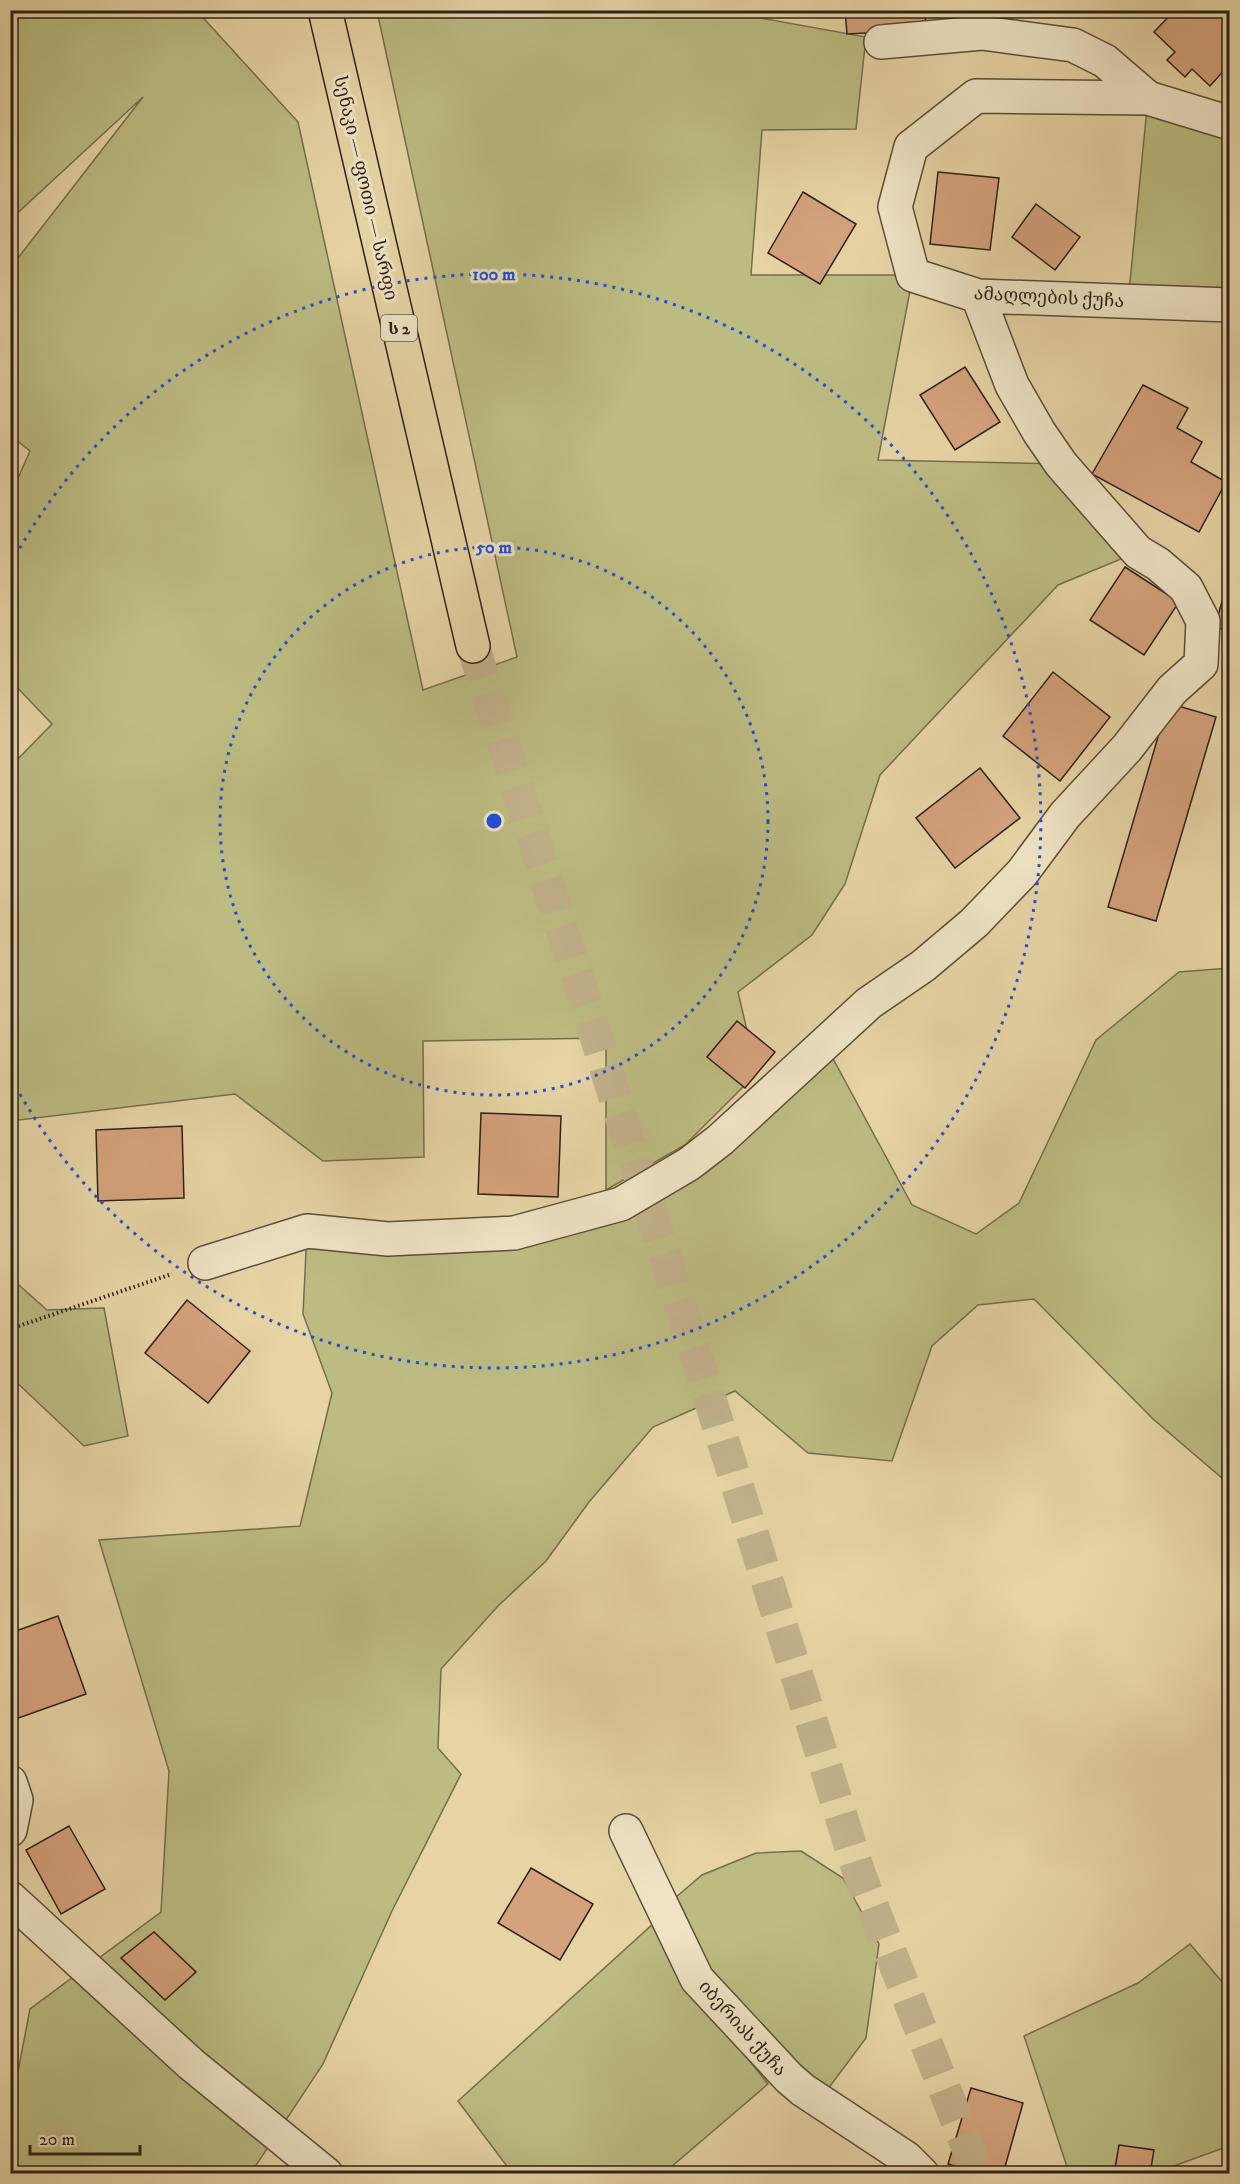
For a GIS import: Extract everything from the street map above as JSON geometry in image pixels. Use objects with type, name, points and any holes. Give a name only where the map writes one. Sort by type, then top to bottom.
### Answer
[{"type":"highway","name":"სენაკი — ფოთი — სარფი","points":[[325,10],[473,646]]},
{"type":"street","points":[[880,42],[982,33],[1073,45],[1105,62],[1148,98]]},
{"type":"street","name":"ამაღლების ქუჩა","points":[[1230,123],[1148,98],[976,96],[911,147],[895,207],[913,275],[978,296],[1230,305]]},
{"type":"street","points":[[205,1263],[307,1231],[388,1239],[514,1233],[621,1204],[689,1164],[720,1140],[868,1003],[923,966],[974,923],[1022,873],[1065,815],[1127,748],[1172,690],[1201,664],[1203,621],[1186,588],[1158,564],[1138,552],[1060,464],[1012,385],[978,296]]},
{"type":"street","points":[[10,1782],[16,1800],[10,1830]]},
{"type":"street","name":"იბერიას ქუჩა","points":[[626,1831],[697,1978],[796,2084],[906,2158],[922,2174]]},
{"type":"street","points":[[10,1898],[191,2064],[326,2174]]},
{"type":"path","points":[[10,1329],[205,1263]]},
{"type":"shaded area","points":[[10,11],[197,11],[298,122],[423,690],[517,657],[377,11],[722,11],[866,37],[856,129],[762,130],[751,275],[913,275],[878,460],[1061,464],[1138,552],[1058,585],[880,775],[845,884],[812,935],[738,992],[757,1073],[685,1145],[606,1190],[606,1038],[423,1041],[424,1157],[323,1161],[235,1094],[11,1121],[11,766],[52,724],[11,681],[11,494],[30,451],[11,436],[11,267],[143,97],[11,219]]},
{"type":"shaded area","points":[[1148,98],[1229,123],[1229,305],[1128,302]]},
{"type":"shaded area","points":[[1229,968],[1229,1484],[1153,1419],[1034,1299],[978,1305],[932,1346],[892,1461],[808,1453],[735,1391],[653,1427],[589,1502],[546,1561],[498,1606],[441,1669],[438,1748],[461,1774],[392,1911],[323,2064],[251,2173],[11,2174],[11,2108],[30,2009],[161,1912],[169,1771],[99,1540],[300,1526],[332,1393],[303,1314],[307,1231],[388,1239],[621,1204],[825,1044],[912,1205],[976,1234],[1019,1203],[1096,1040],[1179,972]]},
{"type":"shaded area","points":[[11,1278],[47,1310],[104,1308],[128,1436],[84,1446],[11,1377]]},
{"type":"shaded area","points":[[801,1851],[843,1878],[879,1944],[866,2038],[819,2101],[803,2090],[662,1909],[702,1875],[756,1853]]},
{"type":"shaded area","points":[[654,1923],[696,1993],[768,2084],[664,2173],[512,2173],[458,2101]]},
{"type":"shaded area","points":[[1190,1944],[1229,1990],[1229,2146],[1163,2170],[1164,2173],[1069,2173],[1024,2036],[1138,1983]]},
{"type":"building","points":[[845,10],[925,10],[926,30],[847,34]]},
{"type":"building","points":[[1175,10],[1230,10],[1230,68],[1228,66],[1210,86],[1192,69],[1185,77],[1167,60],[1175,52],[1154,32]]},
{"type":"building","points":[[938,172],[999,178],[990,250],[930,244]]},
{"type":"building","points":[[803,192],[856,224],[820,284],[768,253]]},
{"type":"building","points":[[1036,204],[1080,237],[1055,270],[1012,237]]},
{"type":"building","points":[[965,367],[1000,422],[955,450],[920,395]]},
{"type":"building","points":[[1143,385],[1188,408],[1177,428],[1202,442],[1191,462],[1226,482],[1199,532],[1092,474]]},
{"type":"building","points":[[1125,567],[1179,602],[1144,655],[1090,620]]},
{"type":"building","points":[[1230,572],[1230,631],[1215,627]]},
{"type":"building","points":[[1053,672],[1110,717],[1060,781],[1003,736]]},
{"type":"building","points":[[1168,703],[1216,717],[1156,921],[1108,907]]},
{"type":"building","points":[[980,768],[1020,818],[955,868],[916,818]]},
{"type":"building","points":[[737,1021],[775,1052],[745,1088],[707,1057]]},
{"type":"building","points":[[481,1113],[561,1116],[558,1197],[478,1194]]},
{"type":"building","points":[[182,1126],[184,1198],[98,1201],[96,1130]]},
{"type":"building","points":[[187,1300],[250,1351],[208,1403],[145,1353]]},
{"type":"building","points":[[58,1616],[86,1694],[10,1721],[10,1633]]},
{"type":"building","points":[[69,1826],[105,1889],[61,1914],[26,1850]]},
{"type":"building","points":[[531,1868],[593,1904],[560,1960],[498,1923]]},
{"type":"building","points":[[154,1932],[196,1972],[165,2000],[121,1958]]},
{"type":"building","points":[[971,2088],[1023,2103],[1003,2174],[980,2174],[948,2164]]},
{"type":"building","points":[[1119,2145],[1154,2150],[1150,2174],[1114,2174]]},
{"type":"building","points":[[818,2168],[819,2174],[787,2174],[787,2172]]},
{"type":"tunnel","points":[[473,646],[859,1873],[978,2174]]}]
